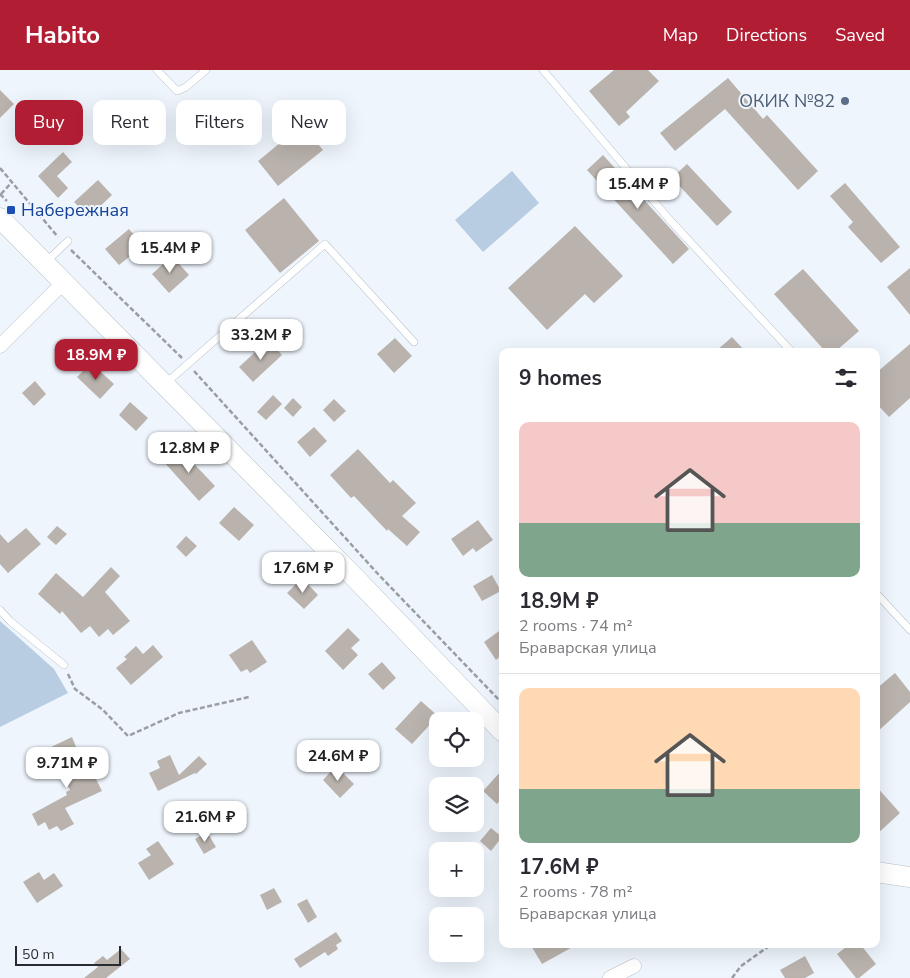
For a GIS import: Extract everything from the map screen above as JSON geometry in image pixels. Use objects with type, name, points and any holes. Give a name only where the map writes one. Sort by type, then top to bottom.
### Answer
[{"type":"main road","points":[[3,209],[44,263],[165,384],[499,728]]},
{"type":"main road","points":[[880,873],[910,877]]},
{"type":"street","points":[[0,346],[64,282]]},
{"type":"street","points":[[610,978],[634,966]]},
{"type":"lane","points":[[157,70],[177,91],[186,87],[206,70]]},
{"type":"lane","points":[[543,70],[670,219],[788,348]]},
{"type":"lane","points":[[44,263],[66,242]]},
{"type":"lane","points":[[165,384],[325,244],[414,342]]},
{"type":"lane","points":[[880,598],[910,630]]},
{"type":"lane","points":[[0,610],[10,621],[64,665]]},
{"type":"path","points":[[0,168],[66,242],[188,364],[378,574],[499,700]]},
{"type":"path","points":[[3,209],[0,194],[12,182]]},
{"type":"path","points":[[64,665],[75,689],[103,710],[128,736],[179,713],[250,697]]},
{"type":"path","points":[[732,978],[741,966],[766,948]]},
{"type":"shaded area","points":[[512,171],[539,203],[483,252],[455,220]]},
{"type":"shaded area","points":[[0,621],[54,669],[68,693],[0,727]]},
{"type":"building","points":[[614,70],[648,70],[659,81],[626,112],[630,117],[619,126],[589,91]]},
{"type":"building","points":[[728,78],[763,119],[767,115],[818,171],[798,190],[725,109],[675,151],[660,133]]},
{"type":"building","points":[[0,90],[14,104],[0,118]]},
{"type":"building","points":[[278,145],[319,145],[323,150],[278,186],[258,161]]},
{"type":"building","points":[[63,152],[72,162],[57,176],[68,188],[58,198],[38,176]]},
{"type":"building","points":[[603,155],[689,249],[673,264],[587,170]]},
{"type":"building","points":[[687,164],[732,212],[717,226],[672,178]]},
{"type":"building","points":[[98,180],[112,195],[89,217],[74,202]]},
{"type":"building","points":[[845,183],[900,247],[881,263],[848,227],[853,222],[830,196]]},
{"type":"building","points":[[284,198],[319,241],[280,273],[245,230]]},
{"type":"building","points":[[575,226],[623,276],[594,303],[585,294],[547,330],[508,288]]},
{"type":"building","points":[[129,229],[143,246],[119,265],[105,249]]},
{"type":"building","points":[[172,256],[189,275],[169,293],[152,274]]},
{"type":"building","points":[[910,268],[910,315],[887,287]]},
{"type":"building","points":[[803,269],[859,331],[839,348],[822,348],[774,294]]},
{"type":"building","points":[[732,337],[742,348],[719,348]]},
{"type":"building","points":[[395,338],[412,356],[394,373],[377,354]]},
{"type":"building","points":[[268,340],[282,355],[253,382],[239,367]]},
{"type":"building","points":[[910,344],[910,398],[889,417],[880,407],[880,370]]},
{"type":"building","points":[[91,363],[114,384],[100,399],[77,377]]},
{"type":"building","points":[[35,381],[46,394],[34,406],[22,393]]},
{"type":"building","points":[[273,395],[282,404],[266,420],[257,412]]},
{"type":"building","points":[[293,398],[302,407],[293,417],[284,408]]},
{"type":"building","points":[[334,399],[346,411],[334,422],[323,410]]},
{"type":"building","points":[[130,402],[148,418],[136,431],[119,415]]},
{"type":"building","points":[[314,427],[327,441],[310,457],[297,442]]},
{"type":"building","points":[[179,448],[215,486],[199,501],[164,462]]},
{"type":"building","points":[[358,449],[390,483],[393,480],[416,503],[402,516],[420,532],[407,546],[388,529],[387,531],[354,496],[351,498],[330,475]]},
{"type":"building","points":[[234,507],[254,525],[239,541],[219,523]]},
{"type":"building","points":[[478,520],[493,540],[476,552],[473,548],[463,556],[451,539]]},
{"type":"building","points":[[57,526],[67,534],[56,545],[47,537]]},
{"type":"building","points":[[26,528],[41,544],[8,573],[0,564],[0,534],[8,543]]},
{"type":"building","points":[[186,536],[197,546],[186,557],[176,547]]},
{"type":"building","points":[[111,567],[120,576],[105,592],[130,621],[113,635],[108,629],[99,637],[90,626],[81,633],[62,611],[60,614],[38,594],[56,573],[83,597]]},
{"type":"building","points":[[492,575],[499,587],[499,592],[482,601],[473,586]]},
{"type":"building","points":[[302,578],[318,595],[304,609],[287,593]]},
{"type":"building","points":[[348,628],[360,640],[351,648],[358,655],[343,670],[325,651]]},
{"type":"building","points":[[499,631],[499,658],[496,660],[484,642]]},
{"type":"building","points":[[252,640],[267,662],[250,673],[247,669],[241,672],[229,655]]},
{"type":"building","points":[[153,645],[163,657],[131,685],[116,668],[127,659],[124,657],[136,646],[143,654]]},
{"type":"building","points":[[382,662],[396,678],[383,690],[368,674]]},
{"type":"building","points":[[895,673],[910,692],[910,702],[880,729],[880,686]]},
{"type":"building","points":[[421,701],[433,712],[429,712],[429,726],[412,744],[395,729]]},
{"type":"building","points":[[72,737],[77,749],[73,751],[75,755],[70,758],[80,779],[93,773],[102,791],[65,808],[74,824],[61,831],[57,826],[49,830],[45,822],[38,826],[32,814],[67,795],[66,792],[70,790],[49,748]]},
{"type":"building","points":[[170,755],[179,775],[199,756],[207,764],[196,774],[158,791],[149,773],[160,768],[157,761]]},
{"type":"building","points":[[336,766],[354,784],[340,798],[323,780]]},
{"type":"building","points":[[499,773],[499,802],[497,804],[484,790]]},
{"type":"building","points":[[880,790],[900,813],[880,831]]},
{"type":"building","points":[[491,828],[499,835],[499,841],[491,851],[484,845],[484,842],[481,842]]},
{"type":"building","points":[[207,832],[216,847],[204,854],[195,839]]},
{"type":"building","points":[[158,841],[174,864],[149,880],[138,863],[151,855],[146,849]]},
{"type":"building","points":[[39,872],[44,880],[54,873],[63,886],[37,903],[23,882]]},
{"type":"building","points":[[274,888],[282,902],[267,910],[260,895]]},
{"type":"building","points":[[307,899],[317,917],[308,923],[297,904]]},
{"type":"building","points":[[336,932],[342,941],[336,945],[338,949],[328,956],[325,952],[300,968],[294,959]]},
{"type":"building","points":[[532,948],[571,948],[542,964]]},
{"type":"building","points":[[845,948],[863,948],[876,964],[859,978],[856,978],[837,954]]},
{"type":"building","points":[[121,949],[130,959],[106,978],[84,978],[98,967],[94,963],[103,956],[107,960]]},
{"type":"building","points":[[805,956],[814,973],[805,978],[785,978],[780,970]]},
{"type":"place","name":"ОКИК №82","points":[[845,101]]},
{"type":"place","name":"Набережная","points":[[11,210]]}]
